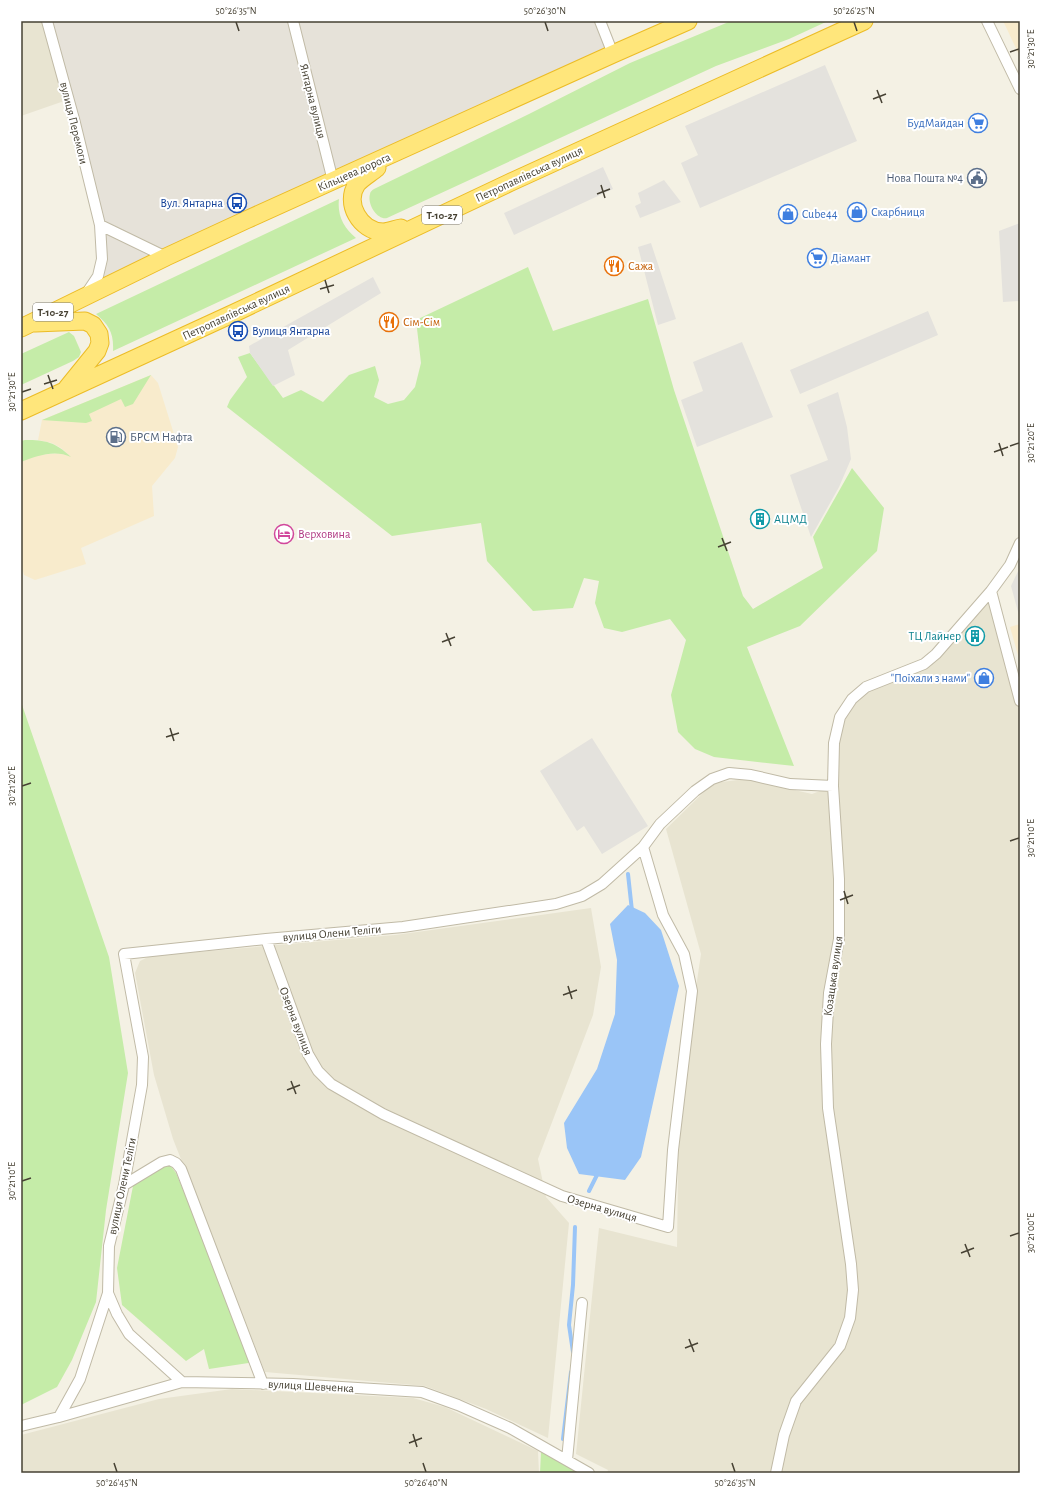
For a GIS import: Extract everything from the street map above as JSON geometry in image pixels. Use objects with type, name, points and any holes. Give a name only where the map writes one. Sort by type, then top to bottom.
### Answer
[{"type":"highway","name":"Кільцева дорога","points":[[25,325],[166,257],[688,21]]},
{"type":"highway","name":"Петропавлівська вулиця","points":[[21,411],[428,221],[864,21]]},
{"type":"highway","points":[[394,154],[358,184],[352,196],[354,209],[359,220],[371,230],[383,232],[428,221]]},
{"type":"highway","points":[[25,325],[86,321],[94,325],[99,334],[100,343],[97,351],[64,392]]},
{"type":"street","name":"вулиця Перемоги","points":[[47,21],[72,112],[100,225],[102,259],[98,276],[85,296]]},
{"type":"street","name":"Янтарна вулиця","points":[[293,21],[333,182]]},
{"type":"street","points":[[600,21],[613,54]]},
{"type":"street","points":[[987,21],[1020,89]]},
{"type":"street","points":[[100,225],[166,257]]},
{"type":"street","name":"Козацька вулиця","points":[[776,1473],[784,1435],[796,1401],[840,1346],[850,1318],[853,1290],[828,1108],[826,1044],[829,992],[839,939],[839,879],[833,786],[834,743],[840,717],[852,699],[866,687],[924,664],[936,654],[991,592],[1010,565],[1020,542]]},
{"type":"street","points":[[991,592],[1020,701]]},
{"type":"street","name":"вулиця Олени Теліги","points":[[108,1293],[109,1246],[124,1185],[142,1084],[143,1057],[124,954],[266,939],[403,927],[556,904],[582,896],[602,884],[643,847],[660,824],[695,790],[712,779],[729,773],[751,775],[790,784],[833,786]]},
{"type":"street","name":"Озерна вулиця","points":[[266,939],[308,1054],[318,1070],[330,1084],[383,1114],[562,1196],[668,1227],[673,1150],[692,991],[684,954],[662,915],[643,847]]},
{"type":"street","points":[[124,1185],[162,1162],[170,1160],[176,1162],[182,1169],[263,1384]]},
{"type":"street","points":[[108,1293],[117,1314],[129,1334],[182,1382]]},
{"type":"street","points":[[59,1417],[80,1379],[108,1293]]},
{"type":"street","points":[[567,1460],[582,1303]]},
{"type":"street","name":"вулиця Шевченка","points":[[21,1426],[59,1417],[182,1382],[263,1384],[422,1392],[458,1405],[510,1428],[589,1473]]},
{"type":"shaded area","points":[[21,21],[44,21],[67,100],[21,116]]},
{"type":"shaded area","points":[[47,21],[600,21],[613,54],[85,296],[98,276],[100,225]]},
{"type":"shaded area","points":[[1003,21],[1020,21],[1020,57],[1006,27]]},
{"type":"shaded area","points":[[825,65],[857,141],[700,208],[681,163],[698,155],[685,126]]},
{"type":"shaded area","points":[[603,167],[613,189],[514,235],[504,213]]},
{"type":"shaded area","points":[[664,180],[681,202],[640,218],[635,206],[641,203],[638,193]]},
{"type":"shaded area","points":[[1020,223],[1020,301],[1003,302],[999,231]]},
{"type":"shaded area","points":[[651,243],[676,319],[658,325],[638,247]]},
{"type":"shaded area","points":[[373,277],[381,293],[288,350],[295,375],[273,386],[250,353],[249,346]]},
{"type":"shaded area","points":[[928,311],[938,335],[800,394],[790,370]]},
{"type":"shaded area","points":[[742,342],[773,417],[697,447],[681,400],[703,391],[693,362]]},
{"type":"shaded area","points":[[151,375],[158,383],[178,447],[175,458],[152,486],[154,516],[81,548],[86,564],[35,580],[24,575],[21,565],[21,462],[36,455],[63,453],[70,456],[61,448],[52,443],[38,440],[42,420]]},
{"type":"shaded area","points":[[838,392],[847,427],[851,459],[839,487],[811,537],[790,475],[828,460],[807,405]]},
{"type":"shaded area","points":[[1020,567],[1020,619],[1011,586]]},
{"type":"shaded area","points":[[991,591],[1020,701],[1020,1473],[607,1473],[608,1470],[576,1454],[599,1228],[677,1247],[679,1101],[701,954],[666,829],[713,783],[746,779],[812,794],[833,786],[834,743],[852,699],[924,664]]},
{"type":"shaded area","points":[[1020,624],[1020,662],[1010,627]]},
{"type":"shaded area","points":[[592,738],[648,826],[602,854],[584,826],[577,831],[540,771]]},
{"type":"shaded area","points":[[591,908],[601,967],[593,1015],[538,1159],[546,1197],[569,1223],[548,1438],[486,1409],[425,1386],[265,1372],[173,1139],[154,1075],[135,973],[140,961],[150,956],[395,935]]},
{"type":"shaded area","points":[[232,1389],[413,1398],[445,1407],[538,1451],[539,1473],[21,1473],[21,1435],[159,1399]]},
{"type":"green space","points":[[731,21],[828,21],[789,39],[716,66],[387,218],[383,218],[376,214],[371,207],[369,198],[371,191],[374,189],[630,63]]},
{"type":"green space","points":[[339,199],[339,211],[342,221],[356,238],[113,351],[113,339],[110,330],[96,314]]},
{"type":"green space","points":[[528,267],[553,331],[648,299],[674,390],[743,596],[753,609],[823,568],[813,537],[852,468],[884,508],[877,551],[800,626],[747,647],[794,766],[714,757],[695,749],[678,732],[671,695],[686,640],[670,619],[622,632],[604,628],[595,603],[599,581],[584,578],[573,608],[533,611],[487,561],[481,523],[392,536],[227,407],[230,400],[247,377],[238,357],[250,353],[283,398],[301,390],[323,402],[349,375],[375,366],[379,380],[374,397],[388,404],[404,400],[415,387],[421,363],[416,320]]},
{"type":"green space","points":[[69,332],[74,336],[81,352],[79,357],[21,385],[21,354]]},
{"type":"green space","points":[[151,375],[133,404],[125,407],[121,399],[89,414],[92,421],[86,423],[42,420]]},
{"type":"green space","points":[[21,441],[45,441],[60,448],[71,457],[52,453],[21,462]]},
{"type":"green space","points":[[21,702],[109,957],[128,1073],[106,1210],[96,1302],[72,1360],[57,1387],[21,1405]]},
{"type":"green space","points":[[167,1161],[176,1173],[255,1362],[209,1369],[204,1349],[186,1361],[122,1305],[117,1268],[133,1186]]},
{"type":"green space","points":[[541,1452],[579,1473],[540,1473]]},
{"type":"water","points":[[628,905],[645,913],[661,930],[679,986],[641,1157],[625,1180],[579,1174],[567,1148],[564,1123],[597,1069],[615,1014],[617,960],[610,924]]},
{"type":"waterway","points":[[628,874],[632,911]]},
{"type":"waterway","points":[[589,1191],[598,1173]]},
{"type":"waterway","points":[[573,1352],[569,1325],[573,1285],[575,1227]]},
{"type":"waterway","points":[[563,1439],[571,1372]]},
{"type":"place","name":"БудМайдан","points":[[978,123]]},
{"type":"place","name":"Нова Пошта №4","points":[[977,178]]},
{"type":"place","name":"Вул. Янтарна","points":[[237,203]]},
{"type":"place","name":"Скарбниця","points":[[857,212]]},
{"type":"place","name":"Cube44","points":[[788,214]]},
{"type":"place","name":"Діамант","points":[[817,258]]},
{"type":"place","name":"Сажа","points":[[614,266]]},
{"type":"place","name":"Сім-Сім","points":[[389,322]]},
{"type":"place","name":"Вулиця Янтарна","points":[[238,331]]},
{"type":"place","name":"БРСМ Нафта","points":[[116,437]]},
{"type":"place","name":"АЦМД","points":[[760,519]]},
{"type":"place","name":"Верховина","points":[[284,534]]},
{"type":"place","name":"ТЦ Лайнер","points":[[975,636]]},
{"type":"place","name":"\"Поїхали з нами\"","points":[[984,678]]}]
